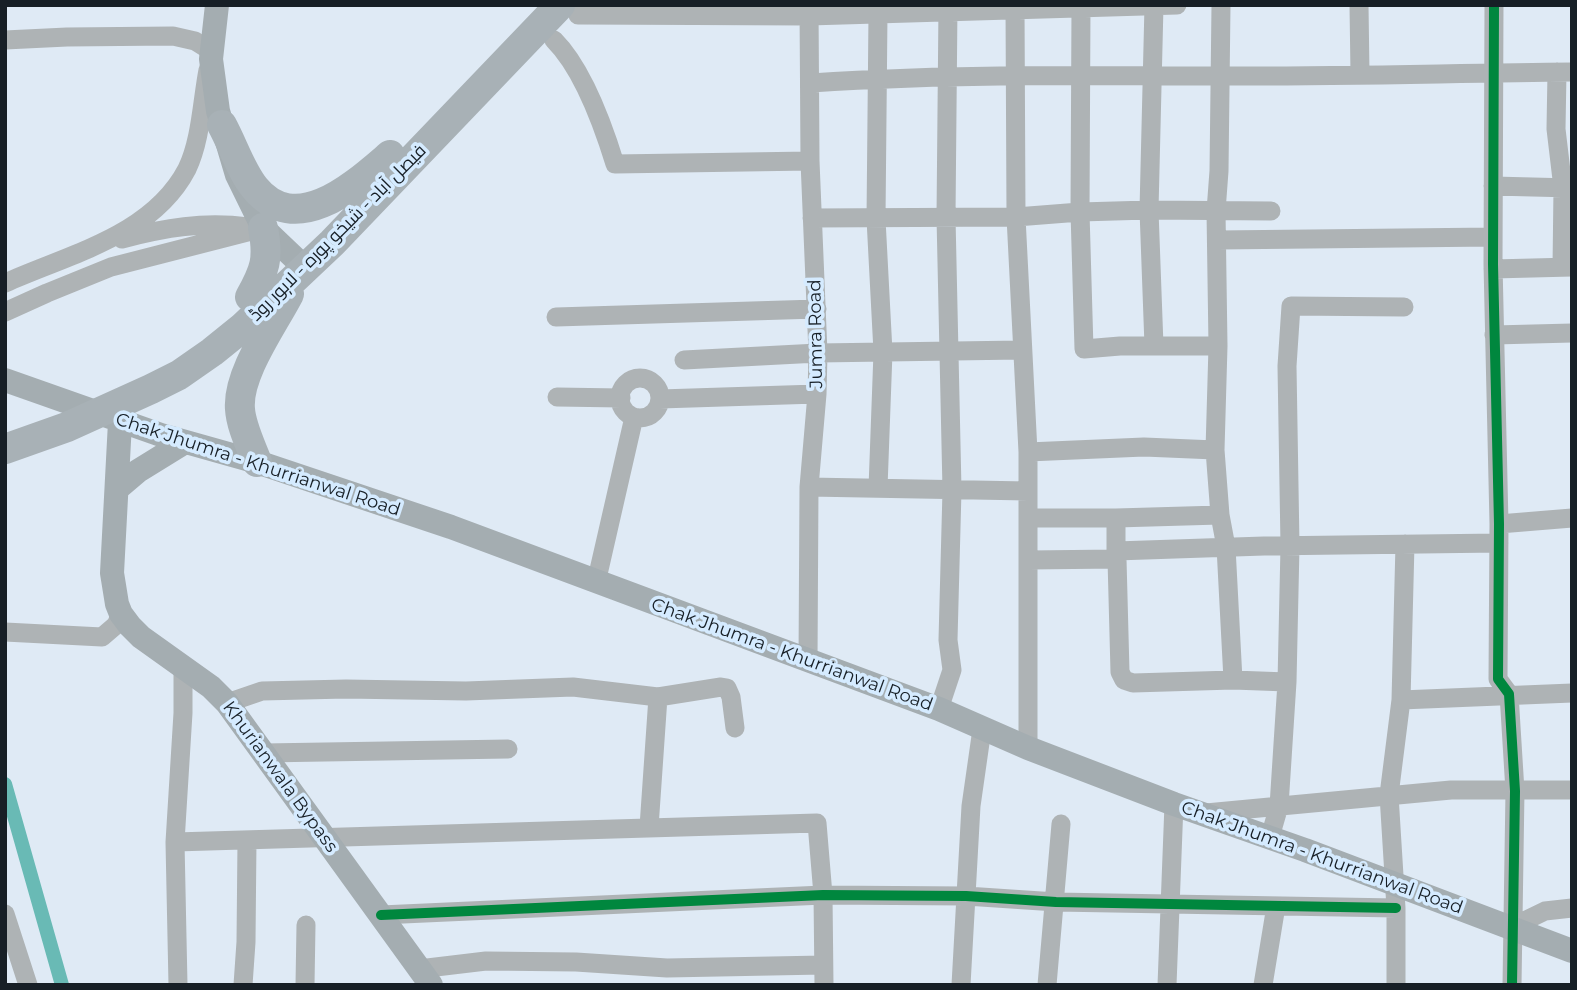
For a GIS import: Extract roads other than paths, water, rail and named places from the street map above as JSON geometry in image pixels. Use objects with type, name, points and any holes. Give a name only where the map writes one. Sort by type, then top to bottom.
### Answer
[{"type":"highway","name":"فیصل آباد - شیخو پورہ - لاہور روڈ","points":[[5,449],[98,413],[179,374],[243,327],[299,266],[390,155],[534,5]]},
{"type":"highway","name":"فیصل آباد - شیخو پورہ - لاہور روڈ","points":[[5,431],[98,413],[167,359],[205,335],[250,297],[332,243],[569,10]]},
{"type":"highway","points":[[222,125],[255,187],[270,200],[293,209],[326,202],[352,187],[390,155]]},
{"type":"highway","points":[[250,297],[265,267],[267,251],[263,228]]},
{"type":"highway","points":[[257,461],[239,410],[242,388],[249,368],[299,266]]},
{"type":"main road","points":[[217,5],[211,55],[218,111],[237,176],[263,228],[299,266]]},
{"type":"main road","name":"Chak Jhumra - Khurrianwal Road","points":[[5,380],[185,442],[257,461],[451,527],[939,709],[1028,748],[1174,804],[1270,837],[1395,896],[1512,928],[1572,951]]},
{"type":"main road","name":"Khurianwala Bypass","points":[[98,413],[118,488],[112,573],[114,594],[121,614],[141,637],[211,687],[227,703],[425,977]]},
{"type":"main road","points":[[118,488],[138,471],[185,442]]},
{"type":"street","points":[[569,10],[878,13],[948,8],[1177,5]]},
{"type":"street","points":[[1221,5],[1216,212],[1218,346],[1215,450],[1220,515],[1226,547],[1233,680]]},
{"type":"street","points":[[1359,5],[1360,74]]},
{"type":"street","points":[[1493,5],[1498,679],[1509,694],[1515,791],[1512,985]]},
{"type":"street","points":[[1081,6],[1080,212],[1084,349],[1218,346]]},
{"type":"street","points":[[1154,6],[1149,210],[1154,346]]},
{"type":"street","points":[[939,709],[952,670],[948,640],[952,490],[946,217],[948,8]]},
{"type":"street","points":[[1015,8],[1016,217],[1028,452],[1028,748]]},
{"type":"street","name":"Jumra Road","points":[[807,662],[809,487],[818,353],[810,160],[809,11]]},
{"type":"street","points":[[878,13],[876,219],[883,352],[878,488]]},
{"type":"street","points":[[5,40],[173,36],[195,41],[211,55],[196,140],[187,168],[172,190],[149,215],[101,244]]},
{"type":"street","points":[[554,40],[566,52],[589,96],[615,164],[810,160]]},
{"type":"street","points":[[811,83],[946,76],[1081,74],[1219,76],[1564,72],[1556,129],[1567,188],[1567,267],[1493,269]]},
{"type":"street","points":[[1493,186],[1567,188]]},
{"type":"street","points":[[812,218],[1016,217],[1149,210],[1271,211]]},
{"type":"street","points":[[5,283],[101,244],[157,230],[188,225],[227,224],[263,228]]},
{"type":"street","points":[[5,312],[111,267],[263,228]]},
{"type":"street","points":[[1218,240],[1493,237]]},
{"type":"street","points":[[1270,837],[1279,806],[1287,682],[1290,546],[1287,366],[1291,306],[1404,307]]},
{"type":"street","points":[[556,317],[817,309]]},
{"type":"street","points":[[1494,335],[1572,333]]},
{"type":"street","points":[[684,360],[818,353],[1021,350]]},
{"type":"street","points":[[641,378],[655,384],[660,399],[659,406],[648,416],[634,416],[626,412],[621,398],[627,384],[641,378]]},
{"type":"street","points":[[660,399],[817,394]]},
{"type":"street","points":[[557,397],[621,398]]},
{"type":"street","points":[[596,583],[634,416]]},
{"type":"street","points":[[1028,452],[1144,447],[1215,450]]},
{"type":"street","points":[[809,487],[1028,491]]},
{"type":"street","points":[[1028,518],[1220,515]]},
{"type":"street","points":[[1116,517],[1120,672],[1124,680],[1133,683],[1233,680],[1287,682]]},
{"type":"street","points":[[1029,560],[1226,547],[1405,544],[1499,533],[1572,518]]},
{"type":"street","points":[[1396,985],[1395,896],[1389,795],[1401,700],[1405,544]]},
{"type":"street","points":[[5,632],[102,637],[116,625],[121,614]]},
{"type":"street","points":[[178,985],[176,842],[183,666]]},
{"type":"street","points":[[227,703],[262,691],[466,691],[573,687],[658,697],[721,687],[727,688],[731,697],[735,728]]},
{"type":"street","points":[[1401,700],[1572,693]]},
{"type":"street","points":[[649,827],[658,697]]},
{"type":"street","points":[[961,985],[971,806],[982,729]]},
{"type":"street","points":[[264,753],[508,749]]},
{"type":"street","points":[[1206,813],[1451,790],[1572,790]]},
{"type":"street","points":[[1167,985],[1174,804]]},
{"type":"street","points":[[176,842],[817,823],[823,895],[823,975],[576,961],[486,961],[425,977]]},
{"type":"street","points":[[1047,985],[1061,824]]},
{"type":"street","points":[[243,985],[247,840]]},
{"type":"street","points":[[381,915],[823,895],[966,896],[1056,902],[1276,906],[1395,896]]},
{"type":"street","points":[[1262,985],[1276,906]]},
{"type":"street","points":[[1512,928],[1545,911],[1572,908]]},
{"type":"street","points":[[6,921],[28,985]]},
{"type":"street","points":[[304,985],[306,925]]},
{"type":"waterway","points":[[5,784],[62,985]]}]
